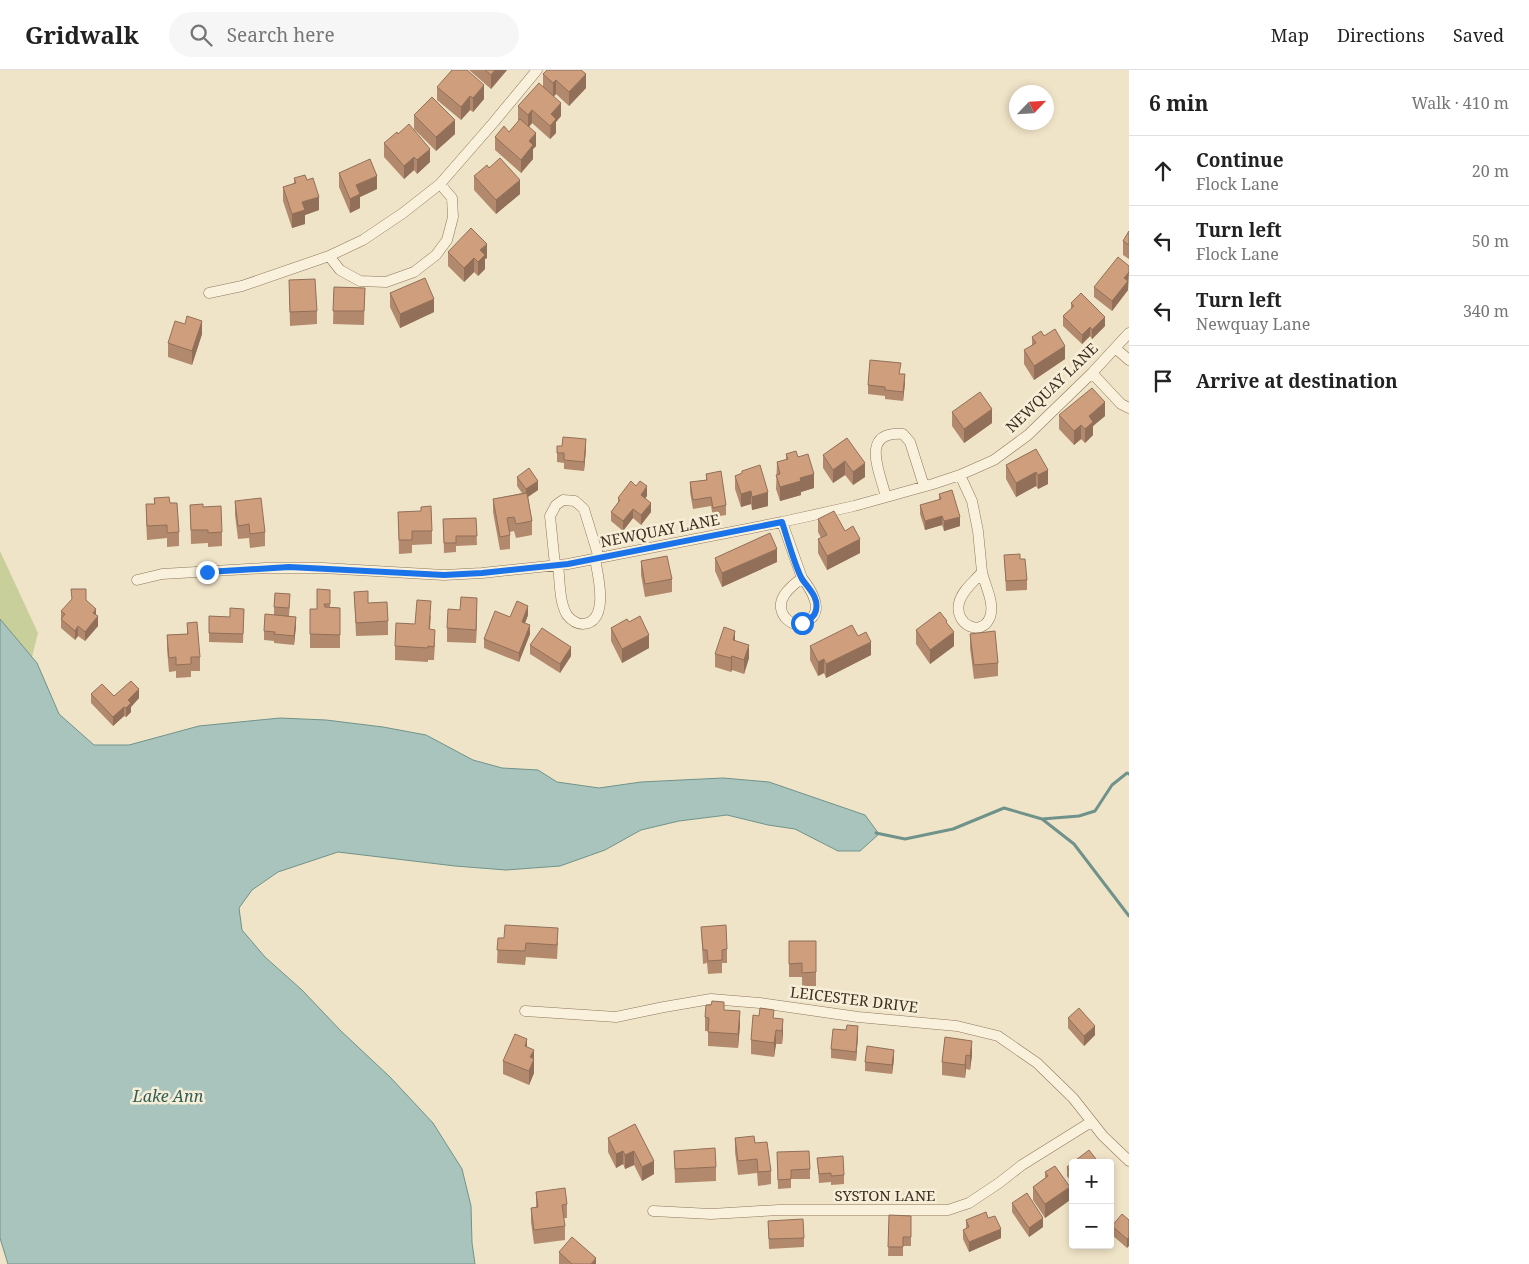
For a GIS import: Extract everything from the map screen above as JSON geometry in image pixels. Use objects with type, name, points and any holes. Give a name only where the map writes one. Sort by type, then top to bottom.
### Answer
[{"type":"street","points":[[209,294],[242,286],[329,256],[363,240],[403,213],[440,184],[537,70]]},
{"type":"street","points":[[329,256],[340,270],[360,281],[386,282],[414,272],[436,255],[447,240],[453,217],[452,198],[440,184]]},
{"type":"street","name":"NEWQUAY LANE","points":[[137,580],[162,574],[265,568],[323,568],[444,575],[557,565],[597,559],[782,522],[886,497],[960,475],[994,460],[1028,435],[1092,373],[1129,333]]},
{"type":"street","points":[[1115,348],[1129,360]]},
{"type":"street","points":[[1092,373],[1121,404],[1129,408]]},
{"type":"street","points":[[886,497],[874,456],[876,444],[882,437],[891,434],[903,434],[910,442],[924,486]]},
{"type":"street","points":[[960,475],[972,501],[978,531],[982,572],[992,604],[990,616],[986,623],[979,627],[970,627],[962,622],[958,613],[959,603],[963,593],[982,572]]},
{"type":"street","points":[[563,500],[575,501],[584,509],[597,559],[600,581],[600,608],[594,619],[584,624],[574,622],[566,613],[557,565],[550,516],[556,505],[563,500]]},
{"type":"street","points":[[782,522],[802,578]]},
{"type":"street","name":"LEICESTER DRIVE","points":[[525,1011],[616,1017],[711,999],[760,1003],[858,1017],[958,1026],[998,1036],[1037,1063],[1073,1098],[1103,1136],[1129,1161]]},
{"type":"street","name":"SYSTON LANE","points":[[653,1211],[711,1214],[779,1210],[948,1210],[969,1202],[999,1183],[1022,1165],[1092,1122]]},
{"type":"green space","points":[[0,551],[38,633],[32,657],[0,619]]},
{"type":"water","name":"Lake Ann","points":[[0,619],[37,663],[59,714],[94,745],[129,745],[199,726],[280,718],[326,720],[383,727],[426,735],[473,760],[502,768],[538,770],[557,782],[599,788],[641,782],[723,778],[769,782],[865,815],[879,834],[860,851],[838,851],[795,829],[768,825],[727,815],[679,821],[641,830],[605,850],[560,866],[506,870],[338,852],[278,872],[252,890],[239,908],[242,930],[265,957],[302,990],[341,1031],[390,1077],[433,1123],[462,1169],[471,1206],[472,1243],[475,1264],[8,1264],[0,1238]]},
{"type":"building","points":[[452,70],[467,70],[484,85],[473,98],[470,96],[461,107],[437,87]]},
{"type":"building","points":[[485,70],[495,70],[491,75]]},
{"type":"building","points":[[547,70],[581,70],[586,74],[569,92],[556,80],[553,83],[543,74]]},
{"type":"building","points":[[539,83],[561,103],[551,114],[556,119],[550,126],[532,110],[528,115],[518,106]]},
{"type":"building","points":[[432,97],[455,120],[436,137],[414,115]]},
{"type":"building","points":[[520,119],[536,133],[529,141],[533,145],[521,160],[495,137],[504,126],[509,132]]},
{"type":"building","points":[[409,124],[430,149],[417,160],[414,157],[404,166],[384,143]]},
{"type":"building","points":[[500,158],[520,180],[496,200],[474,176],[487,165],[489,168]]},
{"type":"building","points":[[370,159],[377,176],[356,185],[360,194],[350,199],[339,173]]},
{"type":"building","points":[[305,175],[307,180],[313,178],[319,197],[302,202],[305,210],[292,214],[283,187],[296,183],[294,178]]},
{"type":"building","points":[[471,228],[487,244],[480,250],[485,255],[478,262],[474,258],[464,268],[448,252]]},
{"type":"building","points":[[1129,231],[1129,245],[1123,241]]},
{"type":"building","points":[[1118,257],[1129,266],[1129,272],[1124,278],[1128,281],[1112,301],[1094,287]]},
{"type":"building","points":[[425,278],[434,299],[400,314],[390,293]]},
{"type":"building","points":[[315,279],[317,311],[290,312],[289,280]]},
{"type":"building","points":[[334,287],[365,288],[364,311],[333,311]]},
{"type":"building","points":[[1081,293],[1105,317],[1092,330],[1090,327],[1082,335],[1063,316],[1074,306],[1071,303]]},
{"type":"building","points":[[187,316],[202,321],[192,351],[168,343],[175,321],[185,324]]},
{"type":"building","points":[[1055,329],[1065,346],[1034,366],[1024,350],[1036,343],[1032,337],[1041,331],[1044,336]]},
{"type":"building","points":[[870,360],[901,363],[899,374],[905,374],[903,392],[885,390],[885,387],[868,385]]},
{"type":"building","points":[[1092,388],[1105,402],[1089,416],[1093,422],[1085,429],[1081,425],[1074,431],[1059,415]]},
{"type":"building","points":[[980,392],[992,409],[964,429],[952,412]]},
{"type":"building","points":[[563,437],[586,439],[584,462],[564,460],[564,453],[557,453],[557,446],[562,446]]},
{"type":"building","points":[[847,438],[865,463],[853,472],[845,461],[833,470],[823,455]]},
{"type":"building","points":[[1036,449],[1048,470],[1038,475],[1036,472],[1016,483],[1006,465]]},
{"type":"building","points":[[796,451],[798,457],[808,454],[814,474],[800,478],[801,481],[780,487],[776,475],[780,474],[777,462],[788,459],[786,454]]},
{"type":"building","points":[[760,465],[768,492],[752,497],[751,491],[741,494],[735,476],[742,473],[742,471]]},
{"type":"building","points":[[529,468],[538,481],[526,489],[517,477]]},
{"type":"building","points":[[721,471],[726,505],[713,508],[711,497],[693,500],[690,482],[707,480],[706,474]]},
{"type":"building","points":[[631,481],[636,486],[640,481],[647,486],[641,495],[651,503],[641,515],[633,509],[623,521],[611,512],[620,500],[618,498]]},
{"type":"building","points":[[952,490],[960,517],[944,521],[942,516],[925,521],[920,505],[941,499],[939,494]]},
{"type":"building","points":[[527,493],[532,521],[516,524],[514,517],[507,518],[510,535],[500,537],[493,499]]},
{"type":"building","points":[[169,497],[170,503],[177,503],[179,532],[167,533],[167,525],[147,526],[146,504],[155,504],[154,498]]},
{"type":"building","points":[[261,498],[265,532],[250,534],[249,524],[238,526],[235,501]]},
{"type":"building","points":[[203,504],[203,507],[221,506],[222,532],[208,533],[208,530],[191,530],[190,505]]},
{"type":"building","points":[[431,506],[432,531],[412,531],[412,540],[399,540],[398,512],[421,511],[421,507]]},
{"type":"building","points":[[834,511],[845,531],[853,526],[860,539],[827,556],[818,539],[827,535],[818,519]]},
{"type":"building","points":[[476,518],[477,536],[456,536],[456,543],[444,543],[443,519]]},
{"type":"building","points":[[770,533],[777,549],[722,573],[715,558]]},
{"type":"building","points":[[1020,554],[1020,559],[1025,559],[1027,580],[1006,581],[1004,555]]},
{"type":"building","points":[[667,556],[672,579],[645,584],[641,561]]},
{"type":"building","points":[[71,589],[86,589],[86,600],[96,609],[93,613],[98,616],[85,632],[78,626],[75,631],[61,619],[65,614],[61,611],[72,599]]},
{"type":"building","points":[[317,589],[330,590],[330,604],[324,604],[325,607],[340,608],[340,635],[310,634],[310,609],[317,609]]},
{"type":"building","points":[[368,591],[368,603],[387,602],[388,621],[356,623],[354,592]]},
{"type":"building","points":[[275,593],[290,594],[289,608],[274,607]]},
{"type":"building","points":[[461,597],[477,598],[476,630],[447,628],[448,609],[460,610]]},
{"type":"building","points":[[417,600],[431,601],[429,629],[435,630],[434,647],[395,646],[396,623],[415,624]]},
{"type":"building","points":[[517,601],[528,606],[522,622],[530,625],[519,653],[484,639],[495,611],[510,617]]},
{"type":"building","points":[[230,608],[244,609],[243,634],[209,633],[209,616],[230,617]]},
{"type":"building","points":[[940,612],[954,632],[930,650],[916,630]]},
{"type":"building","points":[[265,614],[296,617],[294,636],[264,631]]},
{"type":"building","points":[[640,616],[649,635],[622,649],[611,628],[627,619],[629,622]]},
{"type":"building","points":[[197,622],[200,657],[191,657],[191,664],[176,665],[176,657],[169,658],[167,635],[188,634],[187,623]]},
{"type":"building","points":[[852,625],[858,636],[866,632],[871,642],[826,664],[824,659],[818,662],[810,646]]},
{"type":"building","points":[[724,627],[735,631],[733,640],[749,645],[744,660],[715,654]]},
{"type":"building","points":[[542,628],[571,647],[560,664],[530,645]]},
{"type":"building","points":[[995,631],[998,663],[974,665],[970,634]]},
{"type":"building","points":[[131,681],[139,689],[128,700],[131,703],[113,717],[91,694],[102,684],[114,696]]},
{"type":"building","points":[[505,925],[558,928],[557,945],[526,943],[525,951],[497,950],[498,938],[504,938]]},
{"type":"building","points":[[726,925],[727,949],[722,950],[722,960],[708,961],[707,950],[703,950],[701,927]]},
{"type":"building","points":[[789,941],[816,941],[816,972],[802,973],[802,963],[789,964]]},
{"type":"building","points":[[712,1001],[724,1002],[724,1010],[740,1011],[738,1034],[708,1032],[709,1018],[705,1017],[706,1005],[711,1005]]},
{"type":"building","points":[[760,1008],[774,1010],[773,1018],[783,1019],[782,1031],[776,1030],[774,1043],[751,1040],[753,1015],[759,1016]]},
{"type":"building","points":[[1079,1008],[1095,1026],[1084,1036],[1068,1018]]},
{"type":"building","points":[[847,1025],[858,1026],[856,1052],[831,1049],[833,1029],[846,1030]]},
{"type":"building","points":[[515,1034],[527,1039],[525,1046],[534,1050],[530,1057],[534,1059],[529,1071],[503,1061]]},
{"type":"building","points":[[945,1037],[972,1041],[970,1056],[966,1055],[965,1065],[942,1062]]},
{"type":"building","points":[[867,1046],[894,1050],[892,1065],[865,1062]]},
{"type":"building","points":[[635,1124],[654,1161],[642,1167],[634,1151],[625,1155],[623,1151],[616,1154],[608,1138]]},
{"type":"building","points":[[754,1136],[755,1143],[767,1142],[771,1171],[758,1172],[757,1159],[738,1161],[735,1138]]},
{"type":"building","points":[[715,1148],[716,1167],[675,1169],[674,1151]]},
{"type":"building","points":[[1089,1150],[1096,1159],[1077,1159]]},
{"type":"building","points":[[809,1151],[810,1169],[791,1170],[791,1179],[778,1180],[777,1152]]},
{"type":"building","points":[[843,1156],[844,1175],[831,1176],[831,1173],[819,1174],[817,1158]]},
{"type":"building","points":[[1055,1166],[1069,1188],[1045,1204],[1033,1187],[1048,1176],[1045,1172]]},
{"type":"building","points":[[565,1188],[567,1204],[562,1205],[565,1226],[534,1230],[531,1208],[538,1207],[536,1192]]},
{"type":"building","points":[[1027,1193],[1043,1218],[1029,1228],[1012,1203]]},
{"type":"building","points":[[986,1212],[988,1218],[995,1216],[1001,1229],[969,1242],[963,1230],[969,1227],[966,1220]]},
{"type":"building","points":[[1122,1214],[1129,1220],[1129,1237],[1127,1239],[1114,1228],[1114,1224]]},
{"type":"building","points":[[889,1215],[911,1216],[911,1237],[903,1237],[903,1247],[888,1247]]},
{"type":"building","points":[[803,1219],[804,1238],[769,1239],[768,1221]]},
{"type":"building","points":[[572,1237],[596,1258],[591,1264],[572,1264],[559,1252]]},
{"type":"waterway","points":[[1042,819],[1079,816],[1095,811],[1112,785],[1127,773],[1129,774]]},
{"type":"waterway","points":[[876,833],[905,839],[953,829],[1004,808],[1042,819],[1074,844],[1129,916]]},
{"type":"route","points":[[207,572],[289,567],[444,575],[482,573],[568,564],[663,547],[782,522],[802,578],[815,598],[816,610],[811,619],[802,623]]}]
